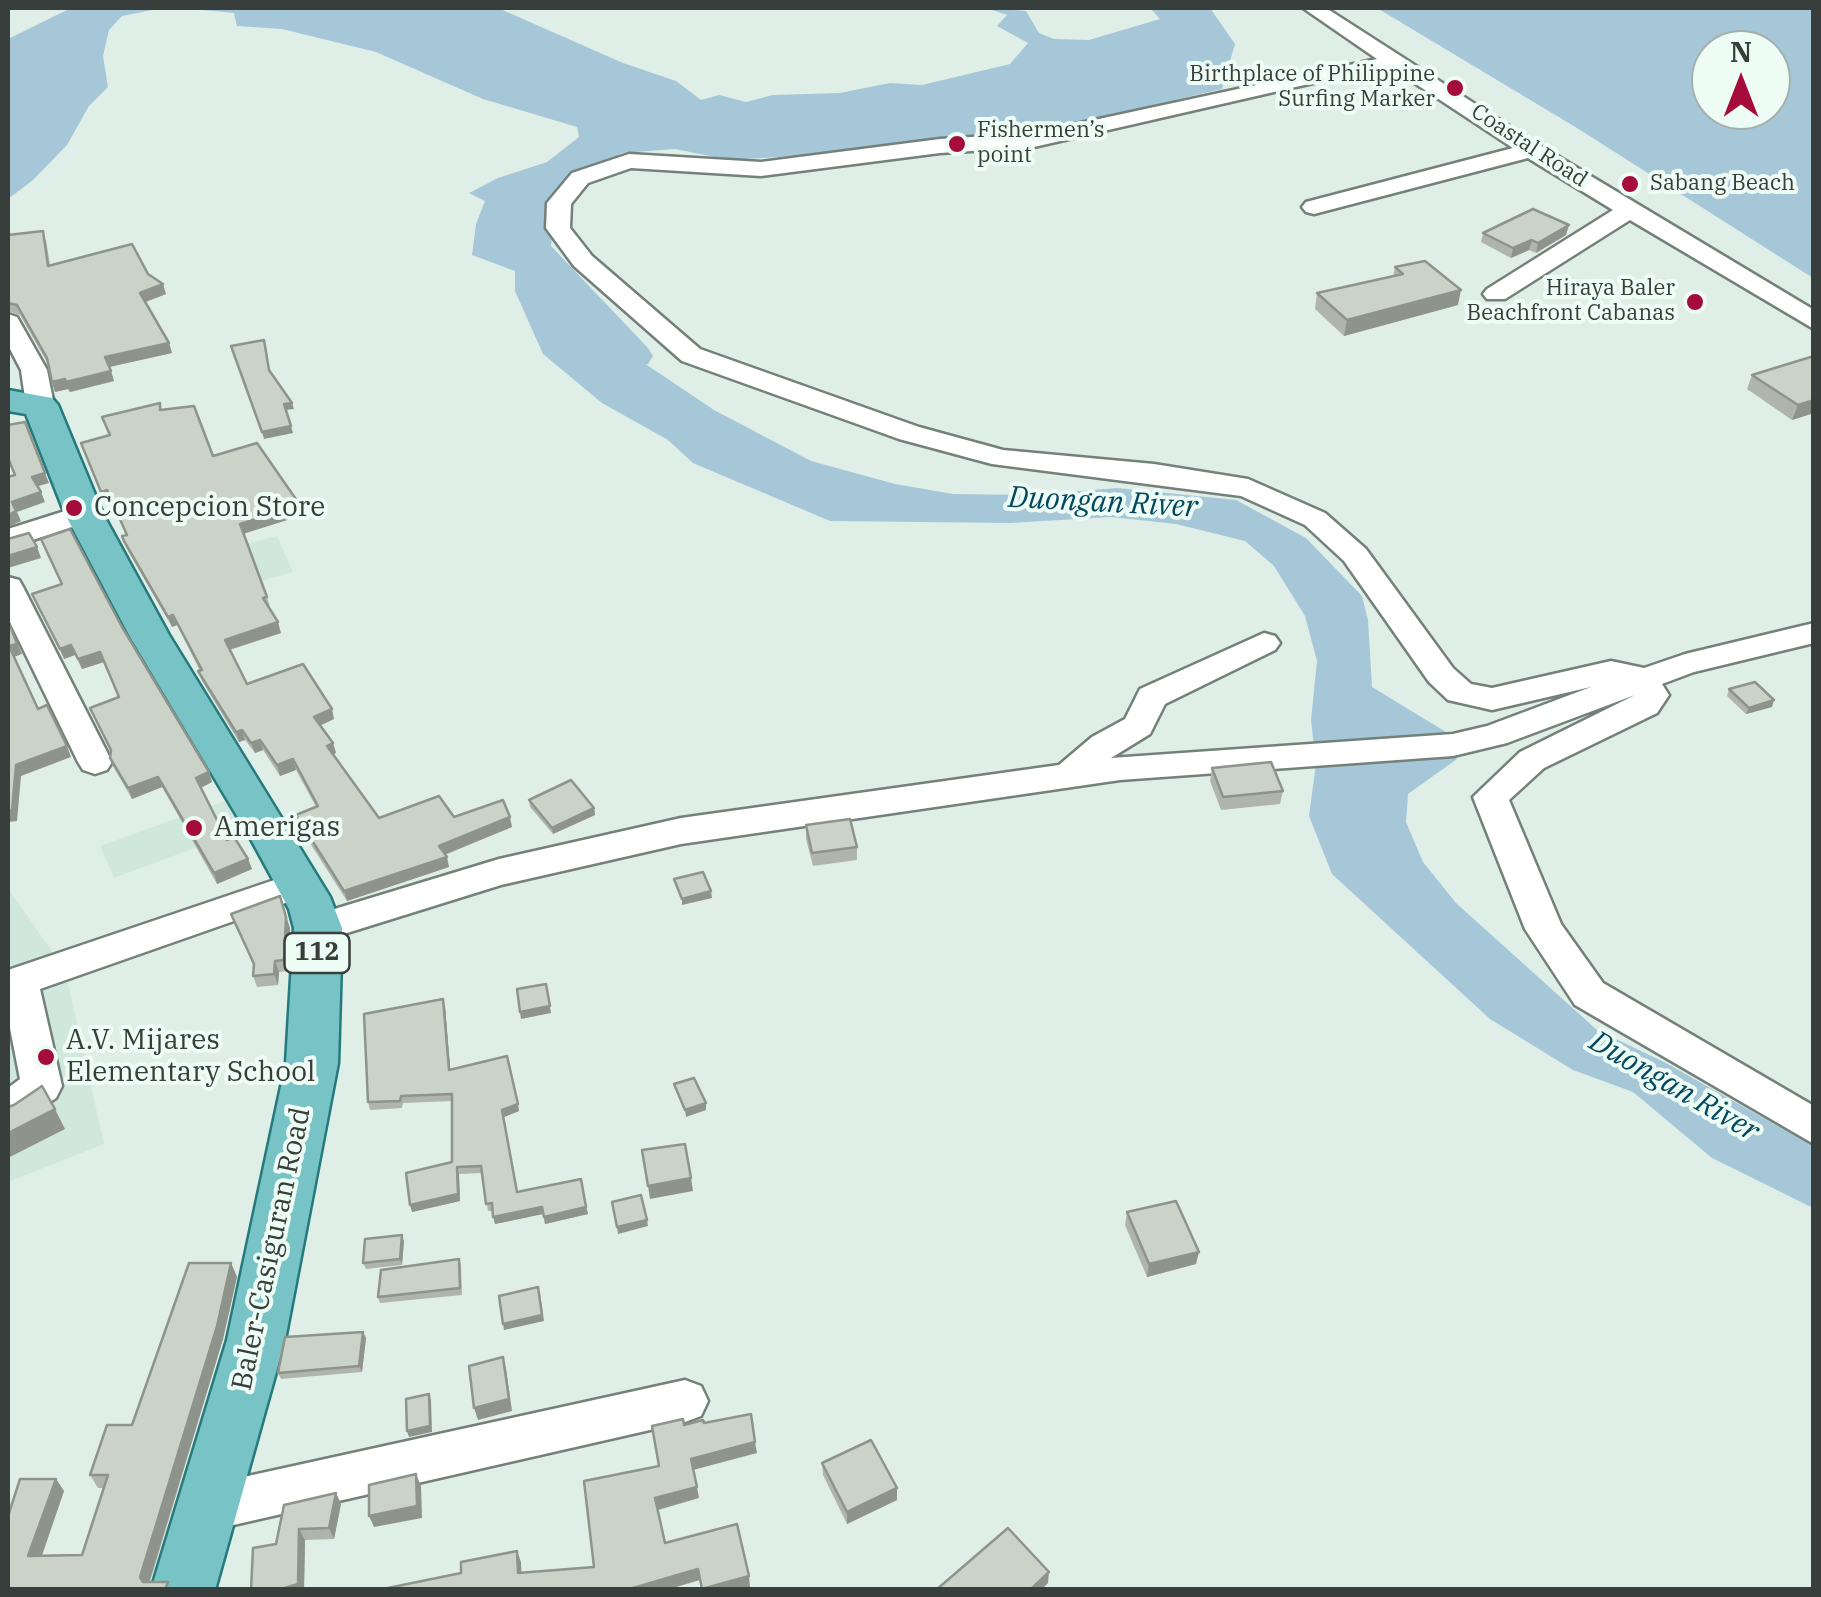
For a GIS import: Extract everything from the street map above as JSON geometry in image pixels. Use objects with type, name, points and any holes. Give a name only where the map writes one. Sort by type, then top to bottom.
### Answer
[{"type":"main road","points":[[24,403],[149,635],[308,906]]},
{"type":"main road","name":"Baler-Casiguran Road","points":[[183,1590],[256,1340],[312,1062],[308,906]]},
{"type":"street","name":"Coastal Road","points":[[1313,8],[1531,150],[1814,320]]},
{"type":"street","points":[[1400,62],[1348,70],[1034,140],[940,146],[761,169],[629,161],[580,178],[559,203],[558,228],[583,261],[691,355],[908,433],[1002,458],[1154,473],[1248,488],[1315,519],[1355,555],[1441,675],[1460,692],[1492,699],[1612,672],[1630,674],[1634,686],[1652,695],[1645,705],[1532,760],[1490,797],[1544,929],[1589,994],[1814,1127]]},
{"type":"street","points":[[1314,207],[1531,150]]},
{"type":"street","points":[[1496,294],[1630,210]]},
{"type":"street","points":[[8,322],[34,370],[24,403]]},
{"type":"street","points":[[8,539],[84,514]]},
{"type":"street","points":[[8,587],[96,762]]},
{"type":"street","points":[[8,1109],[42,1086],[19,981],[308,906],[499,872],[681,831],[1069,775],[1300,752],[1453,745],[1496,735],[1731,651],[1814,633]]},
{"type":"street","points":[[1069,775],[1104,745],[1138,726],[1152,697],[1264,643]]},
{"type":"street","points":[[207,1508],[685,1401]]},
{"type":"shaded area","points":[[277,536],[293,572],[225,591],[210,553]]},
{"type":"shaded area","points":[[239,796],[254,826],[114,878],[100,846]]},
{"type":"shaded area","name":"A.V. Mijares Elementary School","points":[[8,888],[65,970],[104,1144],[8,1182]]},
{"type":"water","points":[[71,8],[162,8],[122,16],[109,30],[103,56],[108,87],[89,106],[67,145],[8,199],[8,39]]},
{"type":"water","points":[[181,8],[498,8],[623,63],[676,81],[701,100],[719,95],[746,102],[773,95],[840,93],[890,83],[922,85],[1010,64],[1028,43],[997,26],[1007,15],[986,8],[1026,11],[1039,33],[1054,39],[1089,40],[1160,19],[1150,8],[1210,8],[1235,44],[1222,89],[1083,121],[874,151],[730,160],[675,149],[622,153],[573,179],[543,204],[533,219],[533,244],[555,279],[638,359],[714,410],[811,461],[895,484],[953,494],[1031,495],[1117,488],[1236,500],[1306,538],[1362,596],[1368,620],[1372,687],[1446,732],[1457,759],[1408,794],[1406,822],[1423,862],[1456,903],[1597,1030],[1666,1063],[1813,1146],[1813,1208],[1712,1158],[1633,1092],[1573,1070],[1490,1019],[1332,874],[1309,816],[1316,764],[1311,720],[1317,661],[1305,616],[1274,566],[1245,541],[1176,524],[1111,517],[1010,523],[830,521],[693,463],[668,440],[602,403],[543,354],[515,291],[515,271],[472,255],[476,224],[485,201],[469,193],[498,178],[547,162],[579,137],[577,127],[483,99],[376,52],[282,29],[237,26],[234,13]]},
{"type":"water","points":[[1377,8],[1813,8],[1813,278],[1577,128]]},
{"type":"building","points":[[1533,209],[1569,225],[1538,243],[1532,240],[1513,248],[1483,233]]},
{"type":"building","points":[[43,231],[48,266],[132,244],[148,274],[163,284],[140,293],[169,343],[105,357],[111,371],[52,382],[47,358],[17,305],[8,303],[8,235]]},
{"type":"building","points":[[1425,261],[1461,290],[1347,320],[1317,293],[1403,274],[1395,267]]},
{"type":"building","points":[[264,340],[269,370],[292,403],[284,404],[291,426],[262,432],[231,346]]},
{"type":"building","points":[[1814,356],[1814,400],[1798,405],[1752,375]]},
{"type":"building","points":[[160,403],[160,410],[194,406],[213,456],[257,443],[300,505],[240,524],[267,597],[263,598],[278,622],[225,640],[247,684],[303,664],[332,709],[314,717],[333,743],[327,746],[379,818],[439,796],[454,817],[503,800],[510,817],[439,846],[447,857],[344,891],[296,815],[318,806],[293,759],[277,765],[260,740],[251,743],[242,730],[236,732],[198,671],[202,670],[173,615],[168,617],[124,541],[122,536],[127,535],[107,490],[101,492],[81,443],[110,435],[102,417]]},
{"type":"building","points":[[25,422],[45,473],[32,477],[41,492],[12,502],[16,511],[8,515],[8,477],[15,475],[8,458],[8,425]]},
{"type":"building","points":[[70,529],[122,627],[209,772],[196,778],[227,840],[234,837],[248,859],[214,873],[158,777],[128,788],[110,758],[111,750],[90,708],[119,697],[100,652],[78,659],[71,645],[60,649],[32,594],[62,584],[41,539]]},
{"type":"building","points":[[29,533],[37,547],[8,556],[8,539]]},
{"type":"building","points":[[8,620],[17,644],[9,646],[38,709],[47,705],[67,746],[16,765],[12,810],[8,811]]},
{"type":"building","points":[[1755,682],[1774,700],[1749,708],[1729,689]]},
{"type":"building","points":[[1271,762],[1283,791],[1223,797],[1212,768]]},
{"type":"building","points":[[571,780],[594,808],[552,828],[529,800]]},
{"type":"building","points":[[850,819],[857,847],[812,853],[806,825]]},
{"type":"building","points":[[703,872],[711,891],[682,899],[674,879]]},
{"type":"building","points":[[280,896],[286,917],[284,960],[275,961],[274,974],[253,976],[254,964],[231,914]]},
{"type":"building","points":[[546,984],[550,1006],[520,1012],[517,989]]},
{"type":"building","points":[[443,999],[449,1070],[507,1056],[518,1104],[502,1110],[517,1192],[581,1179],[586,1207],[544,1217],[542,1207],[493,1217],[492,1203],[486,1204],[481,1166],[457,1167],[458,1194],[410,1205],[406,1173],[452,1162],[452,1094],[368,1102],[364,1014]]},
{"type":"building","points":[[694,1078],[706,1103],[685,1110],[674,1084]]},
{"type":"building","points":[[42,1086],[55,1109],[8,1133],[8,1107]]},
{"type":"building","points":[[685,1144],[691,1178],[648,1186],[642,1150]]},
{"type":"building","points":[[641,1195],[647,1220],[617,1227],[612,1202]]},
{"type":"building","points":[[1176,1201],[1199,1252],[1149,1264],[1127,1212]]},
{"type":"building","points":[[402,1235],[400,1259],[363,1263],[365,1239]]},
{"type":"building","points":[[459,1259],[460,1288],[378,1297],[381,1270]]},
{"type":"building","points":[[189,1263],[231,1263],[217,1326],[140,1577],[143,1582],[168,1582],[165,1590],[8,1590],[8,1516],[20,1479],[56,1479],[28,1556],[82,1555],[108,1475],[90,1475],[107,1425],[132,1425]]},
{"type":"building","points":[[538,1287],[542,1315],[503,1324],[499,1296]]},
{"type":"building","points":[[363,1332],[359,1366],[278,1373],[285,1337]]},
{"type":"building","points":[[503,1357],[509,1399],[474,1408],[469,1366]]},
{"type":"building","points":[[429,1394],[430,1426],[407,1431],[406,1399]]},
{"type":"building","points":[[751,1414],[755,1442],[691,1459],[697,1487],[655,1498],[665,1543],[737,1524],[749,1576],[702,1589],[698,1569],[626,1590],[378,1590],[461,1573],[461,1562],[517,1551],[518,1573],[594,1567],[584,1481],[659,1466],[652,1426],[683,1419],[684,1425],[703,1420],[704,1423]]},
{"type":"building","points":[[871,1440],[897,1488],[847,1512],[822,1463]]},
{"type":"building","points":[[416,1474],[417,1506],[369,1516],[369,1485]]},
{"type":"building","points":[[336,1493],[329,1528],[299,1529],[298,1584],[278,1590],[251,1590],[253,1548],[276,1544],[284,1505]]},
{"type":"building","points":[[1008,1528],[1049,1572],[1030,1590],[936,1590]]},
{"type":"waterway","name":"Duongan River","points":[[575,165],[540,195],[534,248],[635,356]]},
{"type":"place","name":"Birthplace of Philippine Surfing Marker","points":[[1455,88]]},
{"type":"place","name":"Fishermen’s point","points":[[957,144]]},
{"type":"place","name":"Sabang Beach","points":[[1630,184]]},
{"type":"place","name":"Hiraya Baler Beachfront Cabanas","points":[[1695,302]]},
{"type":"place","name":"Concepcion Store","points":[[74,508]]},
{"type":"place","name":"Amerigas","points":[[194,828]]},
{"type":"place","name":"A.V. Mijares Elementary School","points":[[46,1057]]}]
